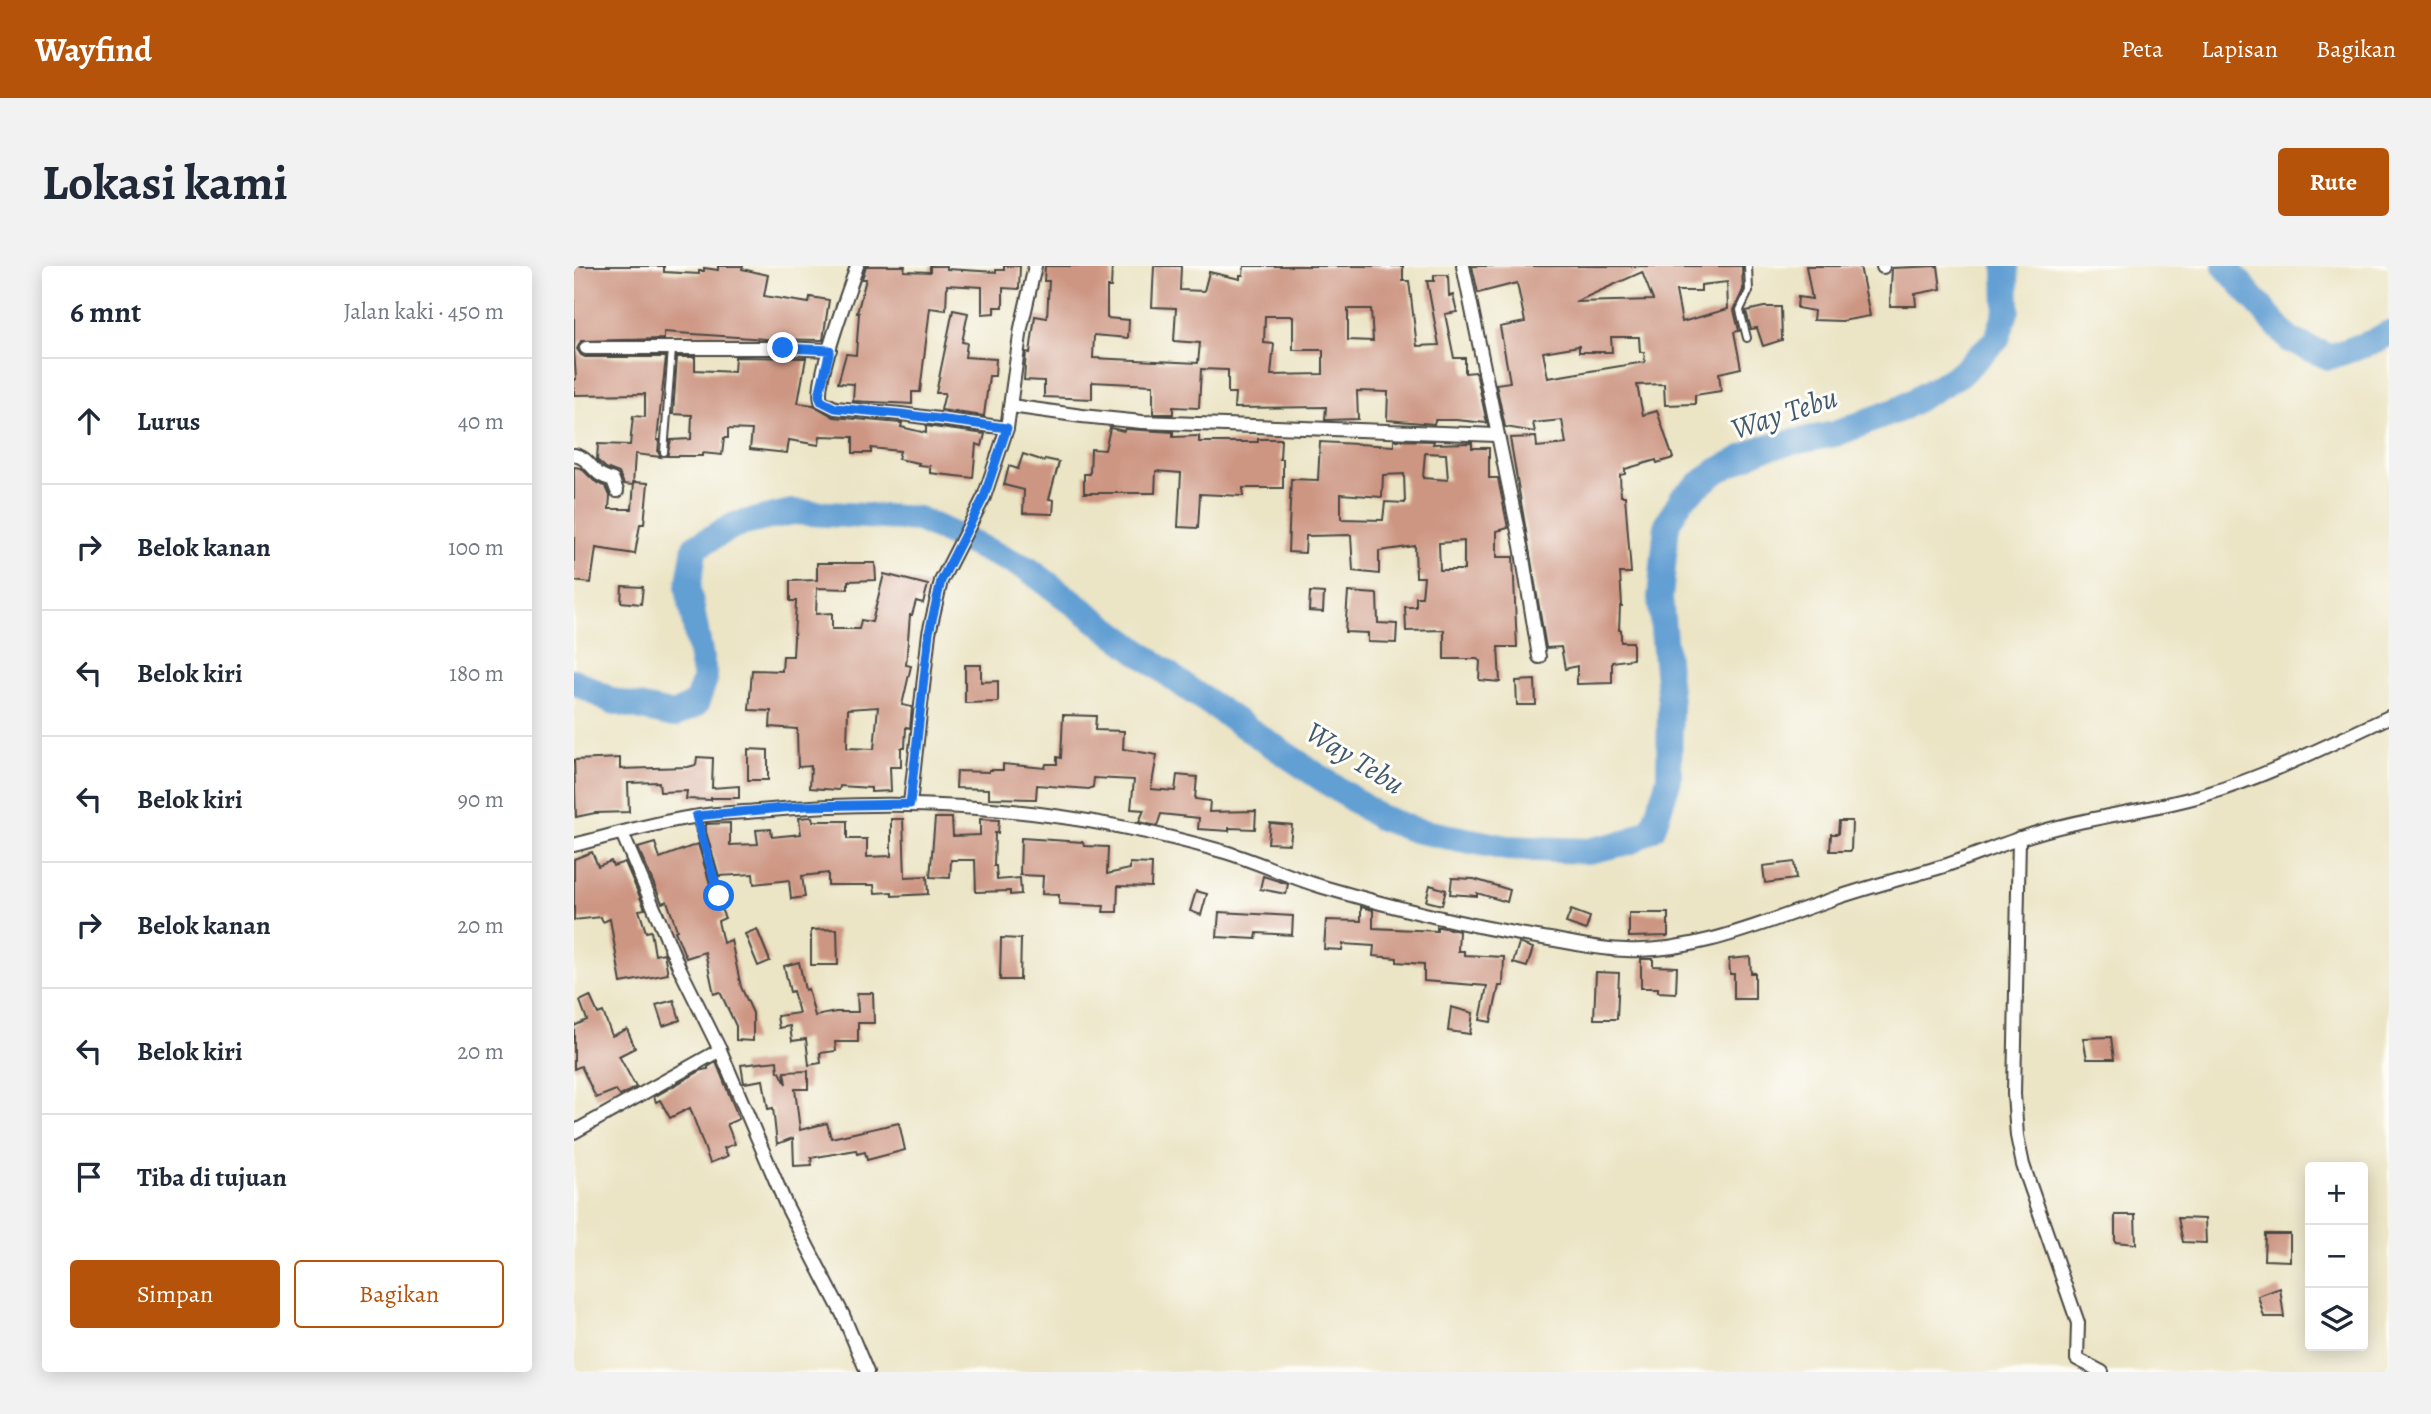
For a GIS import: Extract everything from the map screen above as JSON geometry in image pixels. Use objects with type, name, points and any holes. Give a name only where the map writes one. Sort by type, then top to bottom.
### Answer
[{"type":"street","points":[[857,266],[830,350],[819,395],[821,401],[835,408],[1007,428]]},
{"type":"street","points":[[910,804],[929,633],[941,581],[984,497],[1007,428],[1021,328],[1035,266]]},
{"type":"street","points":[[1463,266],[1521,546],[1539,657]]},
{"type":"street","points":[[586,348],[830,350]]},
{"type":"street","points":[[1011,405],[1142,422],[1497,435]]},
{"type":"street","points":[[574,455],[589,463],[600,475],[613,480],[617,491]]},
{"type":"street","points":[[574,845],[639,827],[696,816],[805,806],[910,804],[1013,810],[1122,828],[1230,853],[1323,887],[1439,919],[1625,950],[1661,949],[1746,928],[1842,895],[1949,864],[2045,830],[2146,810],[2210,793],[2275,770],[2389,717]]},
{"type":"street","points":[[622,833],[679,967],[720,1050],[786,1205],[843,1315],[867,1372]]},
{"type":"street","points":[[2019,838],[2014,1094],[2017,1136],[2023,1165],[2076,1313],[2077,1359],[2102,1372]]},
{"type":"street","points":[[574,1132],[720,1050]]},
{"type":"lane","points":[[1746,338],[1740,310],[1749,291],[1748,266]]},
{"type":"lane","points":[[664,452],[672,348]]},
{"type":"lane","points":[[696,816],[719,896]]},
{"type":"building","points":[[574,266],[664,266],[664,272],[699,274],[704,268],[718,270],[718,266],[743,266],[742,269],[768,275],[764,296],[809,303],[810,297],[829,300],[823,340],[664,332],[664,339],[581,341],[577,349],[585,357],[666,357],[657,440],[661,457],[635,454],[633,485],[624,484],[619,473],[606,468],[597,460],[598,444],[630,445],[633,416],[645,417],[645,394],[574,395]]},
{"type":"building","points":[[866,266],[905,266],[904,271],[930,272],[930,266],[947,266],[947,269],[996,272],[1004,270],[1004,266],[1020,266],[1019,289],[1003,288],[1003,307],[995,307],[995,313],[982,314],[982,287],[947,285],[946,310],[930,308],[920,392],[912,392],[912,404],[853,401],[854,384],[838,383],[846,354],[856,355],[857,313],[866,279],[862,279]]},
{"type":"building","points":[[1045,266],[1112,266],[1111,287],[1107,287],[1107,318],[1129,320],[1128,338],[1094,335],[1093,358],[1198,363],[1200,343],[1174,341],[1176,308],[1152,307],[1154,266],[1181,266],[1180,290],[1204,291],[1209,272],[1240,279],[1244,266],[1403,266],[1403,281],[1409,281],[1417,346],[1439,345],[1427,281],[1434,281],[1434,275],[1448,275],[1449,296],[1453,295],[1457,312],[1445,314],[1454,358],[1465,358],[1465,373],[1476,372],[1487,423],[1435,420],[1434,424],[1387,420],[1388,392],[1357,391],[1358,419],[1325,420],[1326,407],[1234,408],[1235,393],[1228,393],[1228,370],[1201,369],[1199,408],[1173,407],[1173,414],[1153,414],[1153,385],[1092,382],[1092,399],[1044,397],[1044,381],[1024,380],[1026,352],[1030,353],[1035,316],[1047,318],[1049,281],[1044,281]],"holes":[[[1348,309],[1371,309],[1373,341],[1348,340]],[[1265,316],[1293,316],[1293,350],[1323,350],[1323,374],[1271,375],[1274,344],[1264,343]]]},
{"type":"building","points":[[1472,266],[1742,266],[1743,290],[1734,310],[1739,331],[1734,332],[1741,368],[1719,373],[1721,391],[1695,395],[1695,404],[1665,405],[1664,384],[1637,385],[1643,415],[1657,411],[1673,458],[1625,469],[1625,474],[1620,475],[1621,496],[1625,496],[1631,573],[1620,573],[1622,606],[1619,630],[1621,642],[1633,642],[1633,659],[1612,662],[1612,683],[1577,684],[1577,666],[1565,669],[1561,647],[1546,648],[1510,438],[1536,437],[1537,447],[1566,444],[1562,420],[1533,423],[1535,432],[1505,427],[1496,384],[1510,382],[1500,327],[1525,322],[1517,283],[1478,293]],"holes":[[[1642,272],[1653,300],[1575,302]],[[1727,282],[1728,309],[1682,322],[1676,291],[1701,291],[1701,285]],[[1611,337],[1639,337],[1640,352],[1644,352],[1645,362],[1548,378],[1543,352],[1579,346],[1579,352],[1612,352]]]},
{"type":"building","points":[[1806,266],[1860,266],[1870,316],[1842,321],[1813,320],[1814,311],[1797,308],[1798,297],[1812,299]]},
{"type":"building","points":[[1938,266],[1941,289],[1915,294],[1916,306],[1890,306],[1892,268]]},
{"type":"building","points":[[1781,307],[1782,340],[1763,346],[1757,328],[1751,329],[1746,311]]},
{"type":"building","points":[[953,310],[968,313],[962,342],[967,343],[965,357],[996,359],[995,376],[989,376],[984,416],[941,410],[945,393],[936,393]]},
{"type":"building","points":[[677,357],[695,357],[695,370],[734,372],[735,357],[806,358],[798,403],[813,405],[834,417],[902,423],[901,427],[926,433],[926,426],[985,434],[982,446],[976,444],[973,478],[930,473],[930,466],[898,459],[900,451],[871,448],[871,453],[853,453],[853,437],[820,436],[819,445],[789,440],[787,453],[750,449],[752,430],[728,429],[722,455],[702,453],[702,456],[667,456],[671,440],[691,439],[692,415],[673,414]]},
{"type":"building","points":[[1110,428],[1124,431],[1173,432],[1173,437],[1199,436],[1199,442],[1258,442],[1258,439],[1281,439],[1283,488],[1243,488],[1243,496],[1200,494],[1198,528],[1178,527],[1181,473],[1156,471],[1155,493],[1084,493],[1084,474],[1090,474],[1091,449],[1105,450]]},
{"type":"building","points":[[1394,440],[1434,441],[1433,444],[1472,443],[1472,448],[1489,448],[1489,478],[1498,478],[1508,528],[1497,531],[1497,557],[1513,557],[1517,647],[1498,647],[1500,682],[1479,680],[1480,661],[1477,659],[1444,659],[1444,630],[1406,631],[1405,607],[1416,607],[1416,597],[1422,597],[1424,577],[1416,577],[1415,546],[1379,551],[1379,574],[1353,571],[1351,535],[1306,536],[1305,553],[1288,552],[1291,479],[1318,480],[1320,442],[1394,446]],"holes":[[[1425,453],[1446,454],[1448,480],[1423,478]],[[1404,474],[1405,503],[1385,502],[1383,520],[1341,519],[1341,494],[1382,497],[1383,475]],[[1464,541],[1464,570],[1440,570],[1439,543]]]},
{"type":"building","points":[[1023,454],[1044,461],[1059,462],[1049,499],[1054,500],[1053,514],[1023,513],[1024,490],[1004,485],[1009,466],[1018,469]]},
{"type":"building","points":[[574,467],[581,468],[594,481],[606,487],[610,496],[609,509],[632,509],[634,482],[648,483],[644,524],[640,524],[635,554],[596,548],[591,583],[574,581]]},
{"type":"building","points":[[817,563],[875,563],[876,580],[848,581],[848,589],[817,588],[816,614],[832,613],[832,629],[859,629],[861,620],[872,622],[884,574],[928,585],[923,603],[916,601],[910,615],[906,665],[911,666],[902,705],[912,707],[910,728],[906,727],[905,748],[901,748],[901,767],[890,767],[891,791],[871,792],[871,788],[840,786],[839,790],[810,788],[811,766],[798,767],[797,729],[770,727],[771,711],[749,710],[752,670],[782,671],[783,656],[793,656],[796,601],[790,601],[790,581],[817,580]],"holes":[[[878,707],[874,749],[847,748],[848,709]]]},
{"type":"building","points":[[622,586],[643,587],[641,604],[621,602]]},
{"type":"building","points":[[1310,592],[1324,593],[1323,612],[1309,611]]},
{"type":"building","points":[[1348,592],[1377,594],[1378,623],[1397,624],[1396,643],[1368,642],[1368,633],[1345,632]]},
{"type":"building","points":[[965,665],[981,665],[981,682],[998,681],[998,702],[965,703]]},
{"type":"building","points":[[1535,680],[1536,705],[1517,705],[1516,681]]},
{"type":"building","points":[[1063,715],[1096,716],[1095,730],[1124,731],[1123,749],[1157,755],[1151,789],[1175,791],[1177,775],[1197,777],[1195,799],[1210,801],[1209,812],[1256,811],[1255,829],[1198,829],[1199,818],[1161,814],[1157,826],[1139,822],[1144,810],[1131,809],[1134,780],[1094,778],[1093,787],[1089,789],[1037,785],[1036,799],[989,798],[989,789],[956,788],[957,771],[1003,770],[1003,764],[1045,768],[1046,764],[1057,764],[1057,757],[1061,758]]},
{"type":"building","points":[[748,749],[768,750],[768,780],[748,780]]},
{"type":"building","points":[[697,757],[713,758],[712,788],[739,786],[739,798],[686,799],[687,791],[660,792],[659,782],[628,783],[629,812],[595,813],[576,817],[574,760],[620,758],[620,769],[688,767],[696,765]]},
{"type":"building","points":[[812,817],[813,821],[847,821],[847,839],[867,839],[867,857],[891,856],[891,819],[903,819],[905,877],[927,876],[928,894],[892,896],[892,892],[875,893],[874,885],[828,885],[828,873],[802,876],[805,897],[791,899],[789,880],[754,884],[753,874],[719,876],[706,824],[730,823],[730,845],[758,844],[756,830],[771,829],[772,837],[801,834],[799,818]]},
{"type":"building","points":[[935,818],[952,818],[953,836],[980,835],[980,819],[999,820],[998,833],[995,833],[994,866],[997,880],[1020,878],[1021,894],[1010,895],[1010,891],[976,892],[975,860],[951,860],[950,878],[930,877]]},
{"type":"building","points":[[1839,821],[1852,821],[1851,851],[1830,851],[1831,834],[1838,834]]},
{"type":"building","points":[[1270,823],[1292,825],[1290,844],[1268,843]]},
{"type":"building","points":[[1021,838],[1083,842],[1084,846],[1108,847],[1107,874],[1130,869],[1130,863],[1152,864],[1151,887],[1118,886],[1117,912],[1103,912],[1104,906],[1059,904],[1059,895],[1042,894],[1043,876],[1020,875]]},
{"type":"building","points":[[655,843],[660,858],[698,844],[714,898],[725,918],[718,921],[723,943],[731,940],[741,987],[753,1013],[753,1041],[736,1040],[736,1026],[720,992],[714,994],[705,952],[686,958],[667,901],[662,903],[638,848]]},
{"type":"building","points":[[592,852],[598,866],[611,861],[613,866],[625,862],[645,909],[639,910],[646,932],[651,931],[655,955],[664,953],[668,974],[621,983],[610,919],[603,922],[601,917],[574,920],[574,859]]},
{"type":"building","points":[[1794,862],[1796,879],[1765,883],[1763,866]]},
{"type":"building","points":[[1263,876],[1288,884],[1286,894],[1260,889]]},
{"type":"building","points":[[1452,878],[1474,879],[1510,890],[1507,902],[1477,893],[1477,896],[1450,894]]},
{"type":"building","points":[[1430,885],[1446,890],[1442,905],[1426,901]]},
{"type":"building","points":[[1196,891],[1207,894],[1201,915],[1190,911]]},
{"type":"building","points":[[1361,907],[1373,910],[1373,928],[1437,931],[1437,927],[1440,927],[1459,931],[1458,951],[1464,951],[1464,955],[1504,957],[1503,986],[1499,986],[1491,1022],[1480,1020],[1487,986],[1424,981],[1424,964],[1397,962],[1397,958],[1373,956],[1374,946],[1343,944],[1342,950],[1324,949],[1326,920],[1361,921]]},
{"type":"building","points":[[1571,910],[1590,917],[1586,930],[1566,923]]},
{"type":"building","points":[[1219,912],[1293,916],[1292,935],[1257,933],[1256,939],[1217,937]]},
{"type":"building","points":[[1629,913],[1668,913],[1668,936],[1629,937]]},
{"type":"building","points":[[757,929],[770,961],[758,966],[745,934]]},
{"type":"building","points":[[837,929],[838,965],[811,965],[811,930]]},
{"type":"building","points":[[1001,938],[1021,939],[1020,980],[1000,980]]},
{"type":"building","points":[[1519,943],[1533,948],[1527,967],[1513,963]]},
{"type":"building","points":[[1750,957],[1751,973],[1755,973],[1755,999],[1734,999],[1734,974],[1730,974],[1729,959]]},
{"type":"building","points":[[1641,959],[1653,959],[1653,966],[1677,967],[1676,993],[1658,992],[1658,988],[1641,988]]},
{"type":"building","points":[[799,962],[805,990],[808,989],[815,1016],[858,1012],[857,993],[873,993],[874,1023],[858,1023],[858,1042],[835,1042],[836,1051],[820,1053],[821,1063],[809,1065],[806,1039],[792,1041],[790,1026],[779,1028],[777,1016],[799,1013],[793,991],[790,992],[784,966]]},
{"type":"building","points":[[1596,972],[1619,973],[1617,1019],[1594,1019]]},
{"type":"building","points":[[590,996],[598,1014],[603,1012],[612,1036],[627,1029],[635,1048],[619,1056],[636,1087],[620,1096],[616,1090],[596,1098],[581,1066],[574,1069],[574,1026],[587,1020],[580,1001]]},
{"type":"building","points":[[674,1000],[680,1020],[663,1026],[656,1005]]},
{"type":"building","points":[[1451,1007],[1473,1013],[1470,1034],[1448,1031]]},
{"type":"building","points":[[2111,1037],[2114,1059],[2087,1059],[2083,1038]]},
{"type":"building","points":[[777,1061],[778,1072],[786,1084],[784,1072],[808,1071],[808,1089],[795,1089],[800,1130],[827,1123],[831,1138],[899,1123],[905,1150],[867,1160],[865,1152],[857,1154],[856,1150],[811,1158],[812,1165],[794,1166],[793,1138],[777,1144],[773,1108],[768,1109],[763,1080],[744,1083],[741,1065]]},
{"type":"building","points":[[716,1062],[739,1119],[727,1124],[735,1144],[724,1148],[728,1156],[710,1163],[690,1108],[670,1118],[660,1100],[656,1102],[654,1097],[708,1069]]},
{"type":"building","points":[[2115,1215],[2135,1215],[2136,1244],[2115,1242]]},
{"type":"building","points":[[2178,1218],[2205,1219],[2206,1243],[2183,1242]]},
{"type":"building","points":[[2265,1234],[2290,1234],[2290,1261],[2264,1260]]},
{"type":"building","points":[[2280,1288],[2284,1317],[2264,1317],[2258,1296]]},
{"type":"waterway","name":"Way Tebu","points":[[574,681],[612,701],[674,715],[696,704],[705,679],[688,588],[695,547],[735,525],[792,512],[918,519],[1028,569],[1187,688],[1379,817],[1414,830],[1507,848],[1588,851],[1629,842],[1653,828],[1669,779],[1670,703],[1660,598],[1667,524],[1682,498],[1715,472],[1762,448],[1835,434],[1900,409],[1960,374],[1997,339],[2007,309],[2006,266]]},
{"type":"waterway","name":"Way Tebu","points":[[2225,266],[2290,340],[2329,357],[2373,342],[2389,333]]},
{"type":"route","points":[[719,896],[696,816],[805,806],[910,804],[929,633],[941,581],[984,497],[1007,428],[835,408],[821,401],[819,395],[830,350],[783,348]]}]
